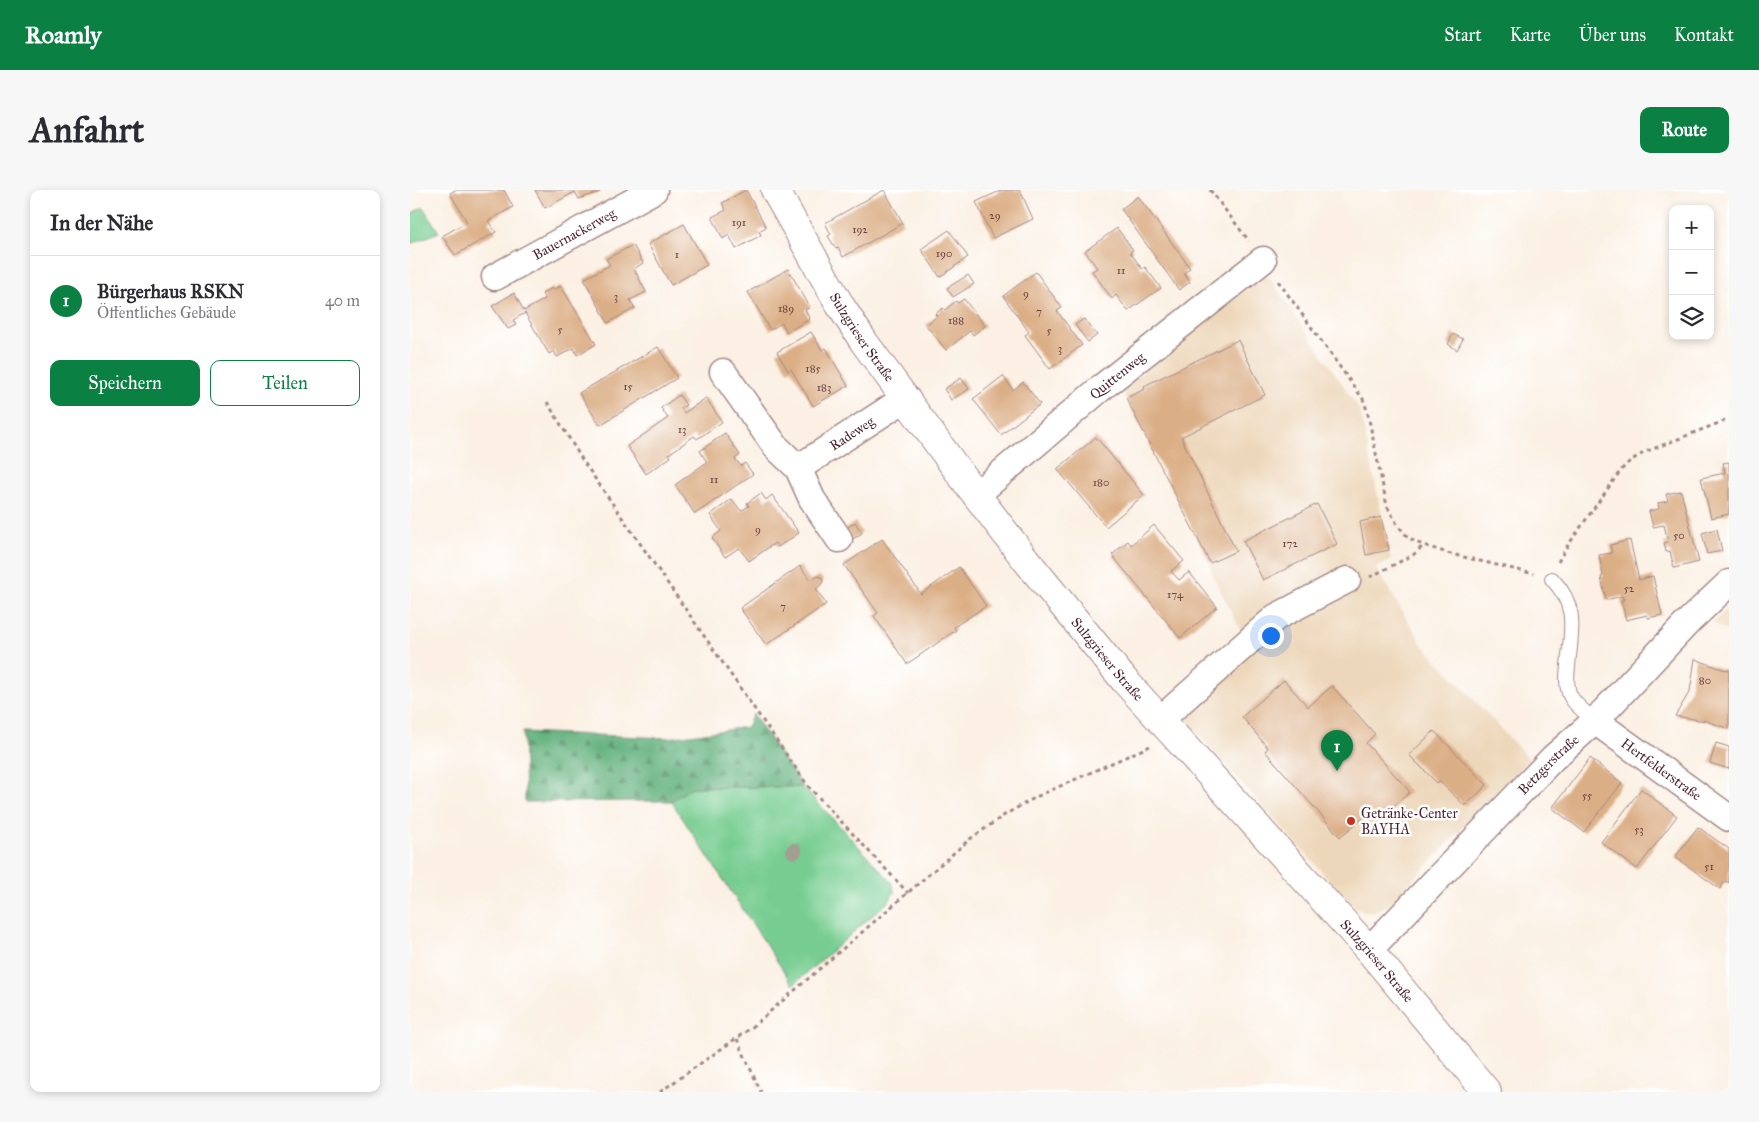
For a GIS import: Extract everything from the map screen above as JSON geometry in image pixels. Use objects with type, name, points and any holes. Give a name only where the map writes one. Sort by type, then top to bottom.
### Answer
[{"type":"street","name":"Bauernackerweg","points":[[495,277],[654,190]]},
{"type":"street","name":"Sulzgrieser Straße","points":[[775,190],[854,326],[976,495],[1069,614],[1125,681],[1369,950],[1487,1092]]},
{"type":"street","name":"Quittenweg","points":[[976,495],[1101,388],[1263,260]]},
{"type":"street","points":[[723,372],[776,447],[798,468],[812,499],[839,539]]},
{"type":"street","name":"Radeweg","points":[[798,468],[906,398]]},
{"type":"street","points":[[1168,727],[1276,617],[1347,580]]},
{"type":"street","name":"Betzgerstraße","points":[[1369,950],[1553,758],[1595,721],[1682,629],[1729,584]]},
{"type":"street","name":"Hertfelderstraße","points":[[1595,721],[1729,818]]},
{"type":"lane","points":[[1552,579],[1566,597],[1572,620],[1567,677],[1569,694],[1595,721]]},
{"type":"path","points":[[1210,190],[1363,399],[1390,512],[1406,536],[1424,546],[1447,554],[1552,579],[1563,553],[1625,465],[1639,455],[1729,419]]},
{"type":"path","points":[[547,402],[583,461],[808,786],[908,893]]},
{"type":"path","points":[[1347,580],[1365,580],[1413,555],[1424,546]]},
{"type":"path","points":[[660,1092],[737,1039],[804,984],[970,839],[1022,805],[1168,727]]},
{"type":"path","points":[[737,1039],[761,1092]]},
{"type":"shaded area","points":[[1266,276],[1269,277],[1360,410],[1391,560],[1376,568],[1422,644],[1529,759],[1390,904],[1377,912],[1364,912],[1354,907],[1186,722],[1187,713],[1242,633],[1212,574],[1210,563],[1122,390],[1186,334]]},
{"type":"shaded area","points":[[1729,607],[1729,632],[1712,623]]},
{"type":"green space","points":[[423,207],[439,232],[410,244],[410,214]]},
{"type":"green space","points":[[753,714],[803,787],[692,787],[671,801],[525,802],[523,732],[668,738],[747,727]]},
{"type":"green space","points":[[692,787],[803,787],[889,879],[893,884],[894,892],[889,901],[793,985],[671,801]]},
{"type":"building","points":[[455,190],[504,190],[513,207],[488,221],[496,232],[455,255],[442,236],[467,222],[450,193]]},
{"type":"building","points":[[535,190],[600,190],[600,192],[579,199],[575,192],[545,208]]},
{"type":"building","points":[[746,190],[766,227],[759,231],[761,235],[736,249],[729,235],[723,239],[712,217],[726,210],[722,203]]},
{"type":"building","points":[[884,190],[903,223],[843,257],[838,247],[836,249],[828,236],[831,234],[825,223]]},
{"type":"building","points":[[1002,190],[1020,190],[1033,219],[993,238],[976,202]]},
{"type":"building","points":[[1138,196],[1190,268],[1184,273],[1190,282],[1179,290],[1121,209]]},
{"type":"building","points":[[684,224],[707,265],[671,285],[648,244]]},
{"type":"building","points":[[1117,228],[1133,250],[1130,252],[1142,269],[1145,267],[1161,288],[1128,311],[1116,295],[1112,299],[1092,271],[1097,268],[1085,251]]},
{"type":"building","points":[[949,230],[968,257],[940,277],[921,249]]},
{"type":"building","points":[[633,245],[643,263],[634,269],[646,292],[630,300],[635,308],[608,323],[584,279],[610,265],[606,259]]},
{"type":"building","points":[[788,269],[810,307],[805,310],[810,319],[787,332],[782,323],[770,330],[748,292]]},
{"type":"building","points":[[1036,272],[1062,308],[1057,311],[1082,345],[1050,369],[1025,335],[1029,332],[1003,296]]},
{"type":"building","points":[[968,275],[974,284],[953,297],[947,288]]},
{"type":"building","points":[[561,286],[596,344],[577,355],[574,348],[557,357],[554,351],[549,354],[525,313],[513,320],[516,325],[508,329],[492,306],[514,293],[524,311],[545,299],[542,294],[552,288],[553,290]]},
{"type":"building","points":[[964,299],[985,326],[973,335],[970,331],[946,350],[926,325],[943,308],[945,310],[956,301],[958,303]]},
{"type":"building","points":[[1084,319],[1097,335],[1088,342],[1075,325]]},
{"type":"building","points":[[811,332],[822,350],[826,348],[848,386],[813,406],[791,369],[788,371],[777,352]]},
{"type":"building","points":[[1453,334],[1463,339],[1457,350],[1448,344]]},
{"type":"building","points":[[1238,340],[1265,395],[1181,437],[1236,551],[1210,563],[1126,398],[1145,389],[1144,386]]},
{"type":"building","points":[[658,347],[677,378],[600,425],[579,393]]},
{"type":"building","points":[[1003,376],[1013,390],[1023,382],[1040,404],[1001,435],[973,399]]},
{"type":"building","points":[[961,378],[969,389],[951,400],[944,389]]},
{"type":"building","points":[[679,395],[686,405],[681,408],[684,413],[706,398],[722,422],[697,439],[694,436],[669,454],[671,457],[646,474],[627,446],[668,418],[661,408]]},
{"type":"building","points":[[725,433],[740,455],[735,459],[741,466],[745,463],[753,474],[695,514],[675,485],[707,462],[700,451]]},
{"type":"building","points":[[1096,437],[1144,495],[1106,527],[1057,469]]},
{"type":"building","points":[[1729,462],[1729,514],[1711,518],[1701,478],[1725,473],[1723,463]]},
{"type":"building","points":[[1681,491],[1699,562],[1674,568],[1670,551],[1666,552],[1664,543],[1668,542],[1664,525],[1653,527],[1649,511],[1659,509],[1658,503],[1668,501],[1666,494]]},
{"type":"building","points":[[761,493],[766,500],[772,495],[799,533],[778,547],[775,543],[749,561],[739,548],[725,557],[712,538],[721,531],[710,515],[732,499],[741,511],[749,506],[747,503]]},
{"type":"building","points":[[1317,504],[1337,544],[1263,580],[1243,541]]},
{"type":"building","points":[[1381,517],[1389,550],[1366,555],[1360,522]]},
{"type":"building","points":[[855,522],[862,533],[853,539],[845,529]]},
{"type":"building","points":[[1154,525],[1184,561],[1171,571],[1179,580],[1189,572],[1217,607],[1180,638],[1112,555],[1128,541],[1131,545]]},
{"type":"building","points":[[1717,529],[1722,551],[1707,554],[1702,533]]},
{"type":"building","points":[[882,539],[921,594],[959,567],[986,606],[954,627],[956,630],[907,664],[874,616],[878,613],[844,565]]},
{"type":"building","points":[[1630,540],[1639,580],[1653,576],[1662,615],[1648,618],[1647,615],[1626,620],[1621,600],[1624,600],[1622,596],[1606,600],[1599,555],[1612,553],[1610,545]]},
{"type":"building","points":[[800,566],[810,580],[819,576],[822,578],[821,585],[816,589],[826,604],[766,645],[740,608]]},
{"type":"building","points":[[1695,659],[1729,670],[1729,729],[1706,721],[1675,716],[1690,691]]},
{"type":"building","points":[[1284,680],[1308,707],[1332,686],[1375,734],[1366,743],[1410,792],[1376,821],[1369,813],[1340,837],[1265,751],[1268,748],[1242,717]]},
{"type":"building","points":[[1434,731],[1487,785],[1465,806],[1439,781],[1437,783],[1409,755]]},
{"type":"building","points":[[1716,743],[1729,747],[1729,769],[1710,763]]},
{"type":"building","points":[[1590,758],[1622,783],[1584,832],[1552,808]]},
{"type":"building","points":[[1641,789],[1677,816],[1637,869],[1601,842]]},
{"type":"building","points":[[1698,827],[1729,849],[1729,883],[1725,881],[1720,889],[1675,857]]},
{"type":"place","name":"Bürgerhaus RSKN","points":[[1337,771]]},
{"type":"place","name":"Getränke-Center BAYHA","points":[[1351,821]]}]
